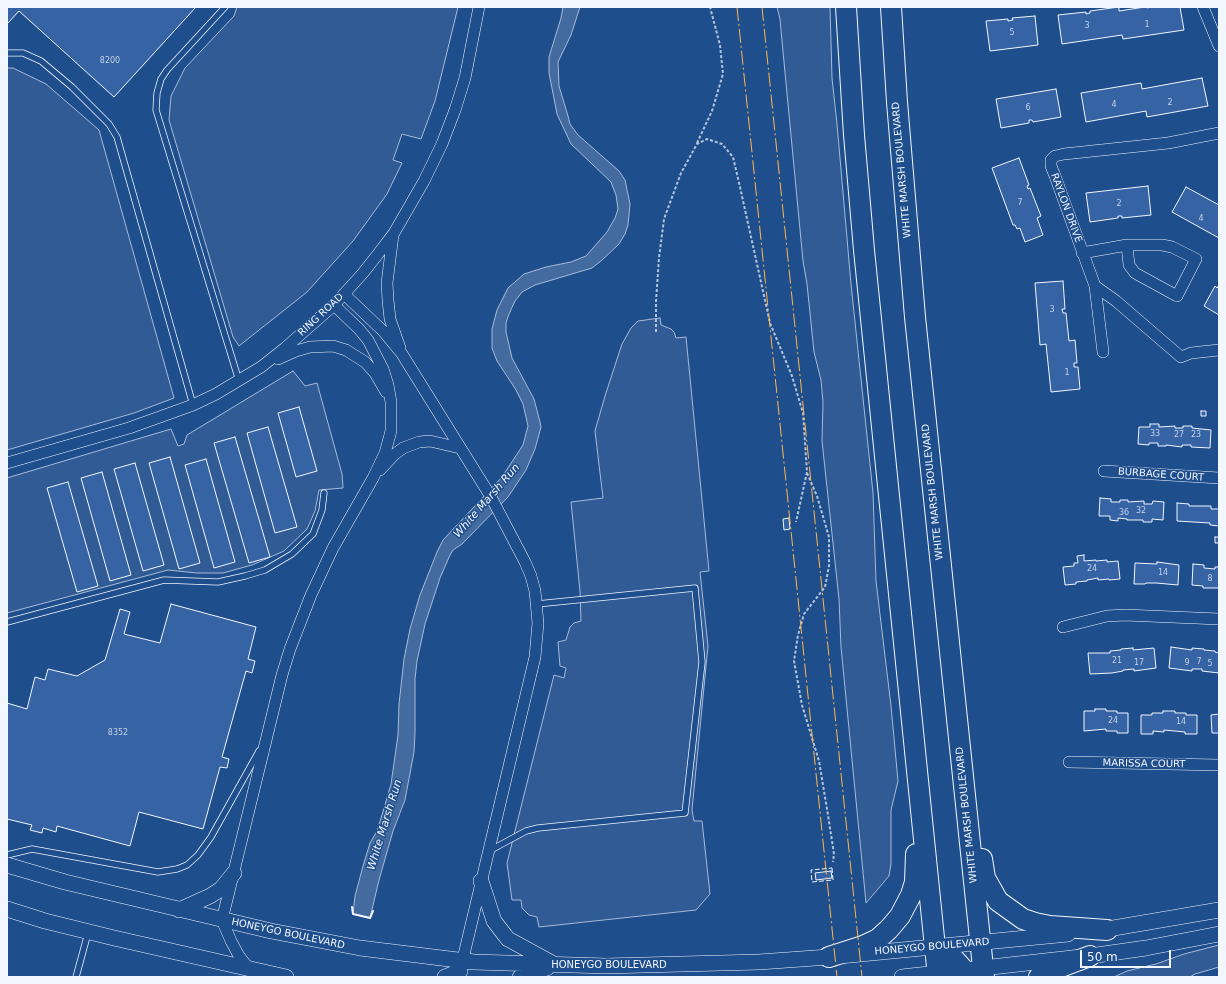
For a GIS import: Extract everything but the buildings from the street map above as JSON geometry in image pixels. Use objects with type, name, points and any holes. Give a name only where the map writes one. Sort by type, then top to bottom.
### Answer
[{"type":"highway","points":[[846,7],[854,135],[864,250],[938,975]]},
{"type":"highway","name":"WHITE MARSH BOULEVARD","points":[[891,7],[906,226],[980,942],[975,973]]},
{"type":"highway","points":[[829,957],[863,946],[878,939],[889,930],[911,895],[915,882],[916,859],[901,713],[891,576],[893,537]]},
{"type":"highway","points":[[953,687],[985,878],[991,891],[1003,905],[1024,919],[1035,923],[1050,926],[1107,930]]},
{"type":"highway","points":[[936,946],[975,973]]},
{"type":"highway","points":[[1038,977],[1090,956]]},
{"type":"main road","name":"HONEYGO BOULEVARD","points":[[7,865],[65,882],[222,920],[460,970],[555,965],[649,966],[759,962],[829,957],[1107,930],[1219,910]]},
{"type":"main road","points":[[179,910],[210,896],[221,889],[234,873]]},
{"type":"main road","points":[[481,881],[494,921],[508,939],[555,965]]},
{"type":"main road","points":[[7,908],[45,921],[88,932],[281,976]]},
{"type":"main road","points":[[902,977],[975,973],[1146,948],[1219,934]]},
{"type":"main road","points":[[520,977],[555,965]]},
{"type":"main road","points":[[445,977],[460,970]]},
{"type":"street","name":"RING ROAD","points":[[7,464],[135,426],[193,405],[239,381],[261,367],[290,344],[334,305],[363,273],[394,233],[424,181],[449,126],[465,78],[479,7]]},
{"type":"street","points":[[1203,7],[1219,46]]},
{"type":"street","name":"RAYLON DRIVE","points":[[1103,352],[1095,286],[1051,166],[1051,160],[1054,156],[1075,152],[1168,143],[1219,133]]},
{"type":"street","points":[[394,233],[388,277],[388,300],[390,319],[402,354]]},
{"type":"street","points":[[1082,253],[1127,245],[1162,244],[1172,247],[1196,259],[1177,296],[1135,273],[1129,265],[1127,245]]},
{"type":"street","points":[[1095,286],[1116,301],[1181,357],[1191,353],[1219,350]]},
{"type":"street","points":[[344,294],[383,331],[402,354],[472,466],[519,549],[531,576],[537,604],[537,639],[535,657],[460,970]]},
{"type":"street","points":[[250,970],[236,951],[222,920],[282,675],[299,625],[333,548],[373,478],[385,453],[391,431],[392,402],[383,369],[368,340],[359,329],[334,305]]},
{"type":"street","points":[[261,367],[296,351],[310,347],[333,346],[346,350],[365,362],[375,373],[392,402]]},
{"type":"street","points":[[373,478],[395,454],[403,448],[419,442],[430,441],[460,448]]},
{"type":"street","name":"BURBAGE COURT","points":[[1104,471],[1219,478]]},
{"type":"street","points":[[1063,627],[1107,616],[1125,615],[1219,619]]},
{"type":"street","name":"MARISSA COURT","points":[[1069,762],[1219,765]]},
{"type":"lane","points":[[225,7],[168,70],[161,80],[156,93],[156,110],[239,381]]},
{"type":"lane","points":[[7,53],[23,53],[41,61],[72,88],[109,124],[117,137],[193,405]]},
{"type":"lane","points":[[7,622],[164,580],[218,582],[265,570],[292,554],[313,534],[322,510],[324,493]]},
{"type":"lane","points":[[488,851],[531,829],[685,813],[702,662],[695,588],[537,604]]},
{"type":"lane","points":[[7,855],[32,849],[158,872],[177,870],[187,865],[198,855],[210,837],[265,740]]},
{"type":"lane","points":[[76,977],[88,932]]},
{"type":"path","points":[[656,332],[657,279],[664,219],[682,173],[712,111],[723,74],[720,45],[710,7]]},
{"type":"path","points":[[697,144],[708,140],[722,144],[733,156],[770,323],[792,376],[803,413],[807,472],[796,522]]},
{"type":"path","points":[[807,472],[817,496],[829,537],[829,566],[825,587],[804,614],[798,635],[794,661],[802,705],[819,761],[834,854],[833,862]]},
{"type":"shaded area","points":[[237,7],[458,7],[435,101],[421,139],[402,134],[393,160],[402,163],[387,194],[353,241],[307,292],[239,346],[233,337],[169,120],[171,96],[185,68],[234,16]]},
{"type":"shaded area","points":[[777,7],[830,7],[832,78],[851,284],[873,493],[876,581],[891,706],[898,781],[891,810],[891,864],[889,876],[866,903],[841,647],[839,599],[822,441],[823,402],[821,380],[814,352],[807,284],[803,261],[780,19]]},
{"type":"shaded area","points":[[7,68],[13,68],[46,84],[99,130],[174,398],[134,413],[7,450]]},
{"type":"shaded area","points":[[660,318],[661,325],[671,329],[676,338],[686,337],[709,571],[700,572],[708,646],[692,810],[694,821],[702,821],[710,894],[696,910],[539,927],[537,917],[529,915],[522,908],[521,900],[512,900],[507,863],[554,675],[564,678],[566,668],[560,666],[558,642],[566,640],[570,627],[574,623],[581,621],[580,591],[571,502],[603,498],[595,431],[605,396],[622,344],[631,328],[638,321]]},
{"type":"shaded area","points":[[293,371],[305,386],[317,383],[342,474],[343,488],[319,490],[315,511],[307,529],[284,551],[252,565],[223,573],[197,573],[168,570],[7,613],[7,478],[171,429],[178,446],[184,444],[187,435]]},
{"type":"shaded area","points":[[1219,945],[1219,967],[1195,974],[1190,977],[1114,977],[1127,971]]},
{"type":"water","name":"White Marsh Run","points":[[563,7],[580,7],[571,35],[558,62],[559,86],[570,124],[578,135],[619,171],[625,180],[630,204],[628,225],[619,244],[592,268],[535,285],[522,292],[515,301],[509,314],[506,323],[506,332],[512,358],[534,399],[541,427],[535,449],[526,470],[508,497],[462,544],[453,550],[440,578],[425,624],[417,661],[415,679],[414,752],[405,800],[393,831],[370,918],[353,914],[355,896],[370,843],[377,831],[391,784],[398,735],[399,704],[404,659],[410,629],[420,595],[443,540],[502,477],[523,445],[528,426],[523,404],[516,390],[497,361],[492,348],[492,329],[497,310],[508,288],[524,274],[546,267],[571,262],[586,256],[607,232],[618,209],[616,195],[611,182],[571,144],[557,114],[549,73],[549,57]]},
{"type":"fence","points":[[832,868],[833,880],[812,882],[811,870],[832,868]]},
{"type":"wall","points":[[352,907],[353,914],[370,918],[373,911]]},
{"type":"power","points":[[737,7],[837,977]]},
{"type":"power","points":[[762,7],[862,977]]}]
